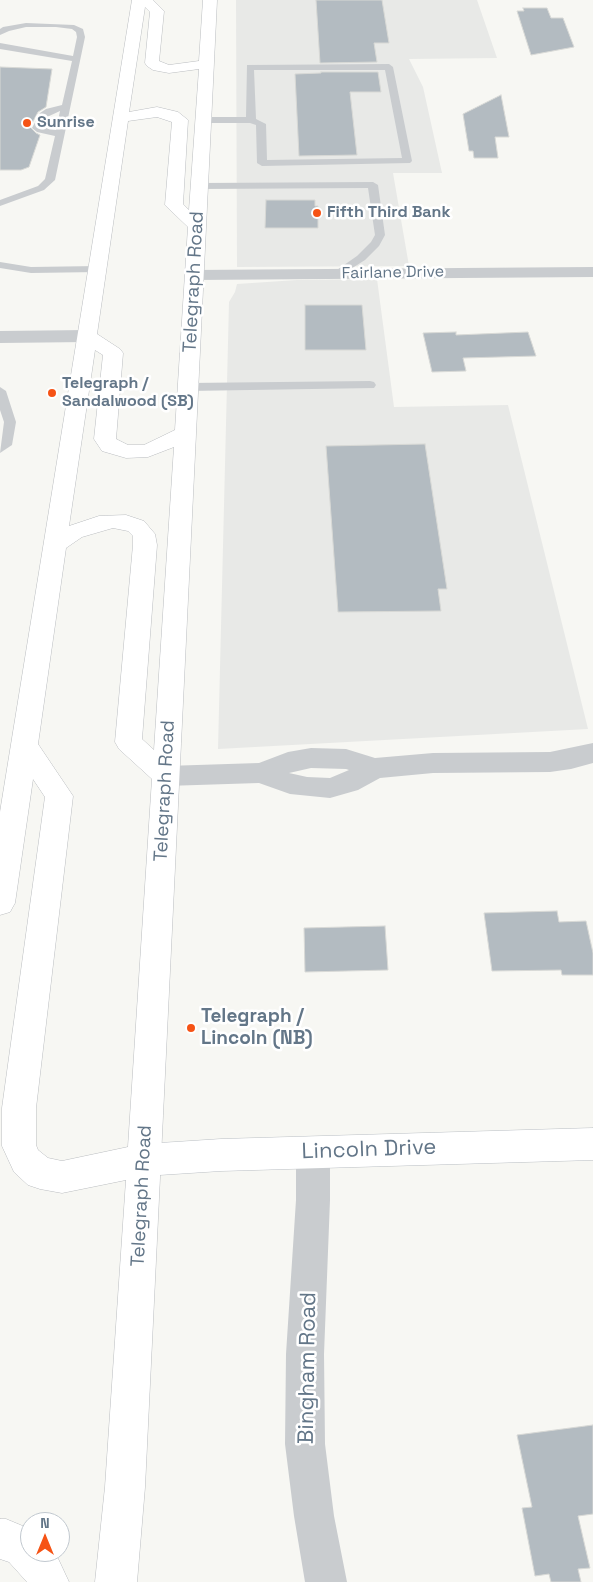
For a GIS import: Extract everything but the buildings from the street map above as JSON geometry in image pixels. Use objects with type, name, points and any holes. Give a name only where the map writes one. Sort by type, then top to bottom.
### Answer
[{"type":"main road","points":[[0,903],[139,0]]},
{"type":"main road","points":[[145,0],[157,11],[152,63],[158,67],[169,69],[207,64]]},
{"type":"main road","name":"Telegraph Road","points":[[116,1582],[125,1487],[210,0]]},
{"type":"main road","points":[[121,118],[157,112],[173,115],[180,120],[174,205],[197,226]]},
{"type":"main road","points":[[87,336],[113,353],[105,431],[105,439],[110,446],[126,452],[143,452],[160,446],[186,432]]},
{"type":"main road","points":[[55,545],[74,532],[99,523],[113,521],[126,522],[136,526],[144,534],[145,545],[128,742],[166,776]]},
{"type":"main road","name":"Lincoln Drive","points":[[24,745],[59,796],[19,1108],[19,1146],[26,1161],[40,1173],[62,1177],[144,1160],[221,1155],[593,1144]]},
{"type":"main road","points":[[0,1539],[6,1539],[24,1547],[41,1567],[48,1582]]},
{"type":"street","name":"Fairlane Drive","points":[[194,275],[593,272]]},
{"type":"street","points":[[0,337],[87,336]]},
{"type":"street","points":[[166,776],[261,773],[290,784],[330,788],[348,783],[375,768],[434,763],[550,762],[593,753]]},
{"type":"street","name":"Bingham Road","points":[[313,1152],[305,1444],[314,1516],[326,1582]]},
{"type":"lane","points":[[0,33],[6,29],[26,25],[74,27],[80,31],[81,37],[50,180],[41,188],[0,203]]},
{"type":"lane","points":[[0,46],[75,59]]},
{"type":"lane","points":[[203,120],[251,120],[261,124],[262,163],[407,161],[389,67],[250,68],[251,120]]},
{"type":"lane","points":[[61,134],[37,128],[40,117],[49,111],[66,107]]},
{"type":"lane","points":[[200,186],[373,185],[380,235],[375,244],[361,258],[338,274]]},
{"type":"lane","points":[[0,265],[31,270],[98,269]]},
{"type":"lane","points":[[188,387],[370,385]]},
{"type":"lane","points":[[0,391],[10,422],[6,445],[0,449]]},
{"type":"shaded area","points":[[236,0],[477,0],[497,58],[409,59],[423,87],[442,173],[393,173],[409,266],[237,267]]},
{"type":"shaded area","points":[[377,279],[394,407],[508,405],[588,729],[218,749],[229,302],[237,284],[297,280]]},
{"type":"place","name":"Sunrise","points":[[27,123]]},
{"type":"place","name":"Fifth Third Bank","points":[[317,213]]},
{"type":"place","name":"Telegraph / Sandalwood (SB)","points":[[52,393]]},
{"type":"place","name":"Telegraph / Lincoln (NB)","points":[[191,1028]]}]
